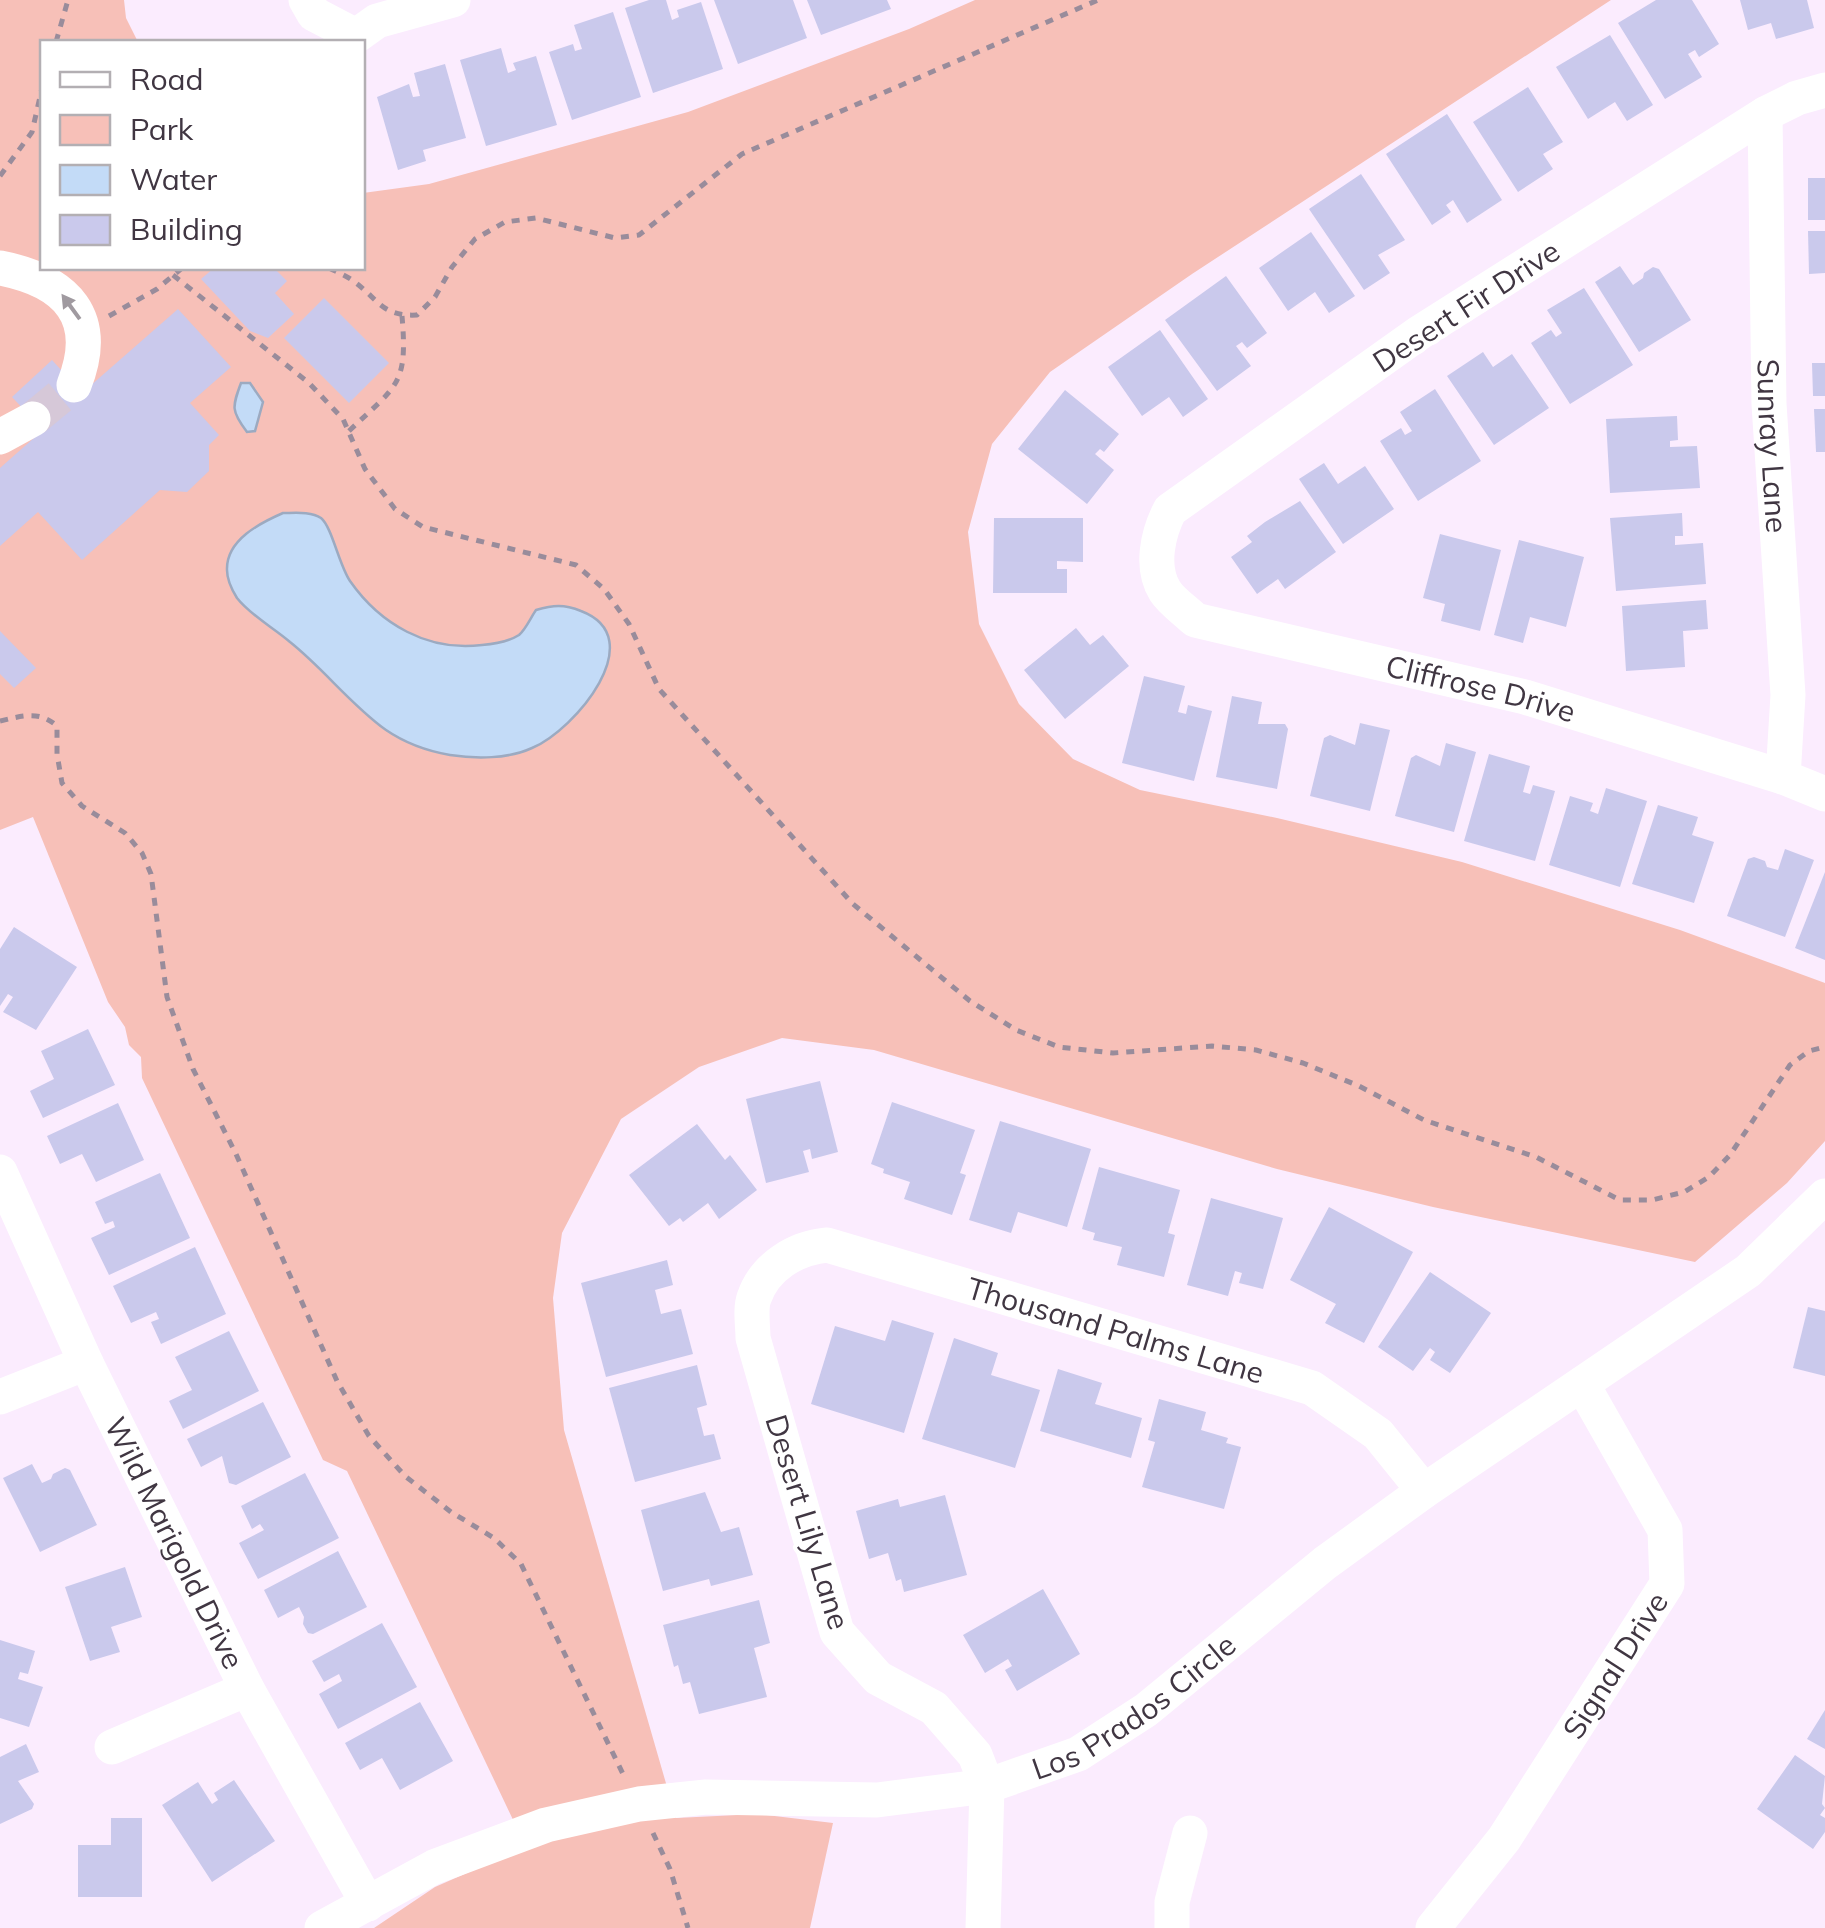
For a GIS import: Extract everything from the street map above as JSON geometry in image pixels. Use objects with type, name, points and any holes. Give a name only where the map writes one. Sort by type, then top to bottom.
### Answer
[{"type":"street","points":[[310,7],[356,36],[377,21],[453,0]]},
{"type":"street","name":"Desert Fir Drive","points":[[1157,568],[1160,529],[1170,510],[1418,333],[1765,114],[1825,90]]},
{"type":"street","name":"Sunray Lane","points":[[1765,114],[1769,404],[1788,696],[1784,777]]},
{"type":"street","points":[[0,268],[25,273],[54,286],[74,306],[85,329],[84,361],[74,384]]},
{"type":"street","points":[[0,437],[33,420]]},
{"type":"street","name":"Cliffrose Drive","points":[[1157,568],[1165,591],[1196,620],[1524,697],[1784,777],[1825,794]]},
{"type":"street","name":"Wild Marigold Drive","points":[[0,1172],[86,1363],[247,1688],[368,1904]]},
{"type":"street","name":"Los Prados Circle","points":[[322,1928],[434,1867],[546,1825],[639,1804],[706,1797],[877,1800],[987,1786],[1078,1754],[1146,1710],[1325,1563],[1424,1491],[1748,1270],[1825,1196]]},
{"type":"street","name":"Thousand Palms Lane","points":[[776,1264],[808,1247],[828,1245],[1312,1388],[1378,1434],[1424,1491]]},
{"type":"street","name":"Desert Lily Lane","points":[[776,1264],[753,1299],[753,1338],[837,1632],[878,1678],[934,1708],[976,1755],[987,1786]]},
{"type":"street","points":[[0,1397],[86,1363]]},
{"type":"street","name":"Signal Drive","points":[[1433,1928],[1504,1840],[1667,1584],[1665,1530],[1582,1384]]},
{"type":"street","points":[[112,1747],[247,1688]]},
{"type":"street","points":[[983,1928],[987,1786]]},
{"type":"street","points":[[1172,1928],[1172,1902],[1190,1832]]},
{"type":"path","points":[[57,40],[68,0]]},
{"type":"path","points":[[333,270],[354,281],[376,303],[402,316],[416,315],[435,297],[475,238],[504,222],[536,218],[614,238],[639,235],[742,154],[1098,0]]},
{"type":"path","points":[[0,176],[32,132],[40,97]]},
{"type":"path","points":[[32,132],[40,130]]},
{"type":"path","points":[[85,329],[157,288],[180,270]]},
{"type":"path","points":[[174,276],[309,383],[344,418],[365,469],[395,509],[423,527],[576,566],[604,589],[629,624],[658,689],[852,904],[970,1001],[1016,1030],[1059,1047],[1112,1053],[1212,1046],[1256,1050],[1359,1086],[1424,1120],[1536,1157],[1620,1200],[1652,1200],[1684,1192],[1709,1177],[1730,1155],[1790,1065],[1809,1051],[1825,1048]]},
{"type":"path","points":[[349,431],[395,387],[406,358],[402,316]]},
{"type":"path","points":[[0,720],[45,716],[57,726],[62,783],[82,806],[125,833],[142,853],[151,874],[167,996],[193,1069],[236,1154],[337,1381],[369,1436],[405,1476],[451,1512],[494,1538],[521,1564],[670,1870],[688,1928]]},
{"type":"green space","points":[[0,0],[124,0],[126,18],[137,40],[40,40],[40,270],[365,270],[365,193],[429,184],[688,112],[909,29],[975,0],[1611,0],[1192,274],[1050,372],[992,444],[968,532],[979,624],[1019,704],[1073,759],[1140,790],[1462,862],[1680,930],[1825,983],[1825,1141],[1787,1183],[1695,1262],[1433,1207],[1277,1169],[874,1050],[782,1038],[699,1067],[621,1119],[562,1233],[553,1298],[564,1430],[676,1818],[758,1814],[833,1823],[810,1928],[374,1928],[435,1887],[526,1847],[347,1471],[323,1460],[142,1078],[141,1057],[129,1045],[125,1027],[108,1002],[33,817],[0,830]]},
{"type":"water","points":[[241,383],[250,383],[263,402],[255,431],[247,432],[236,414]]},
{"type":"water","points":[[283,513],[307,513],[321,518],[346,574],[362,596],[391,622],[424,639],[462,646],[496,643],[519,635],[536,610],[558,606],[581,611],[601,624],[609,641],[608,661],[599,683],[568,723],[523,752],[492,757],[460,756],[401,739],[361,710],[233,592],[227,570],[232,550],[255,528]]},
{"type":"building","points":[[649,0],[666,0],[672,20],[679,17],[677,10],[701,2],[723,69],[653,93],[625,8]]},
{"type":"building","points":[[714,0],[793,0],[807,38],[738,64]]},
{"type":"building","points":[[807,0],[887,0],[891,9],[821,35]]},
{"type":"building","points":[[1656,0],[1692,0],[1719,44],[1699,57],[1695,50],[1688,54],[1702,77],[1665,99],[1618,23]]},
{"type":"building","points":[[1740,0],[1807,0],[1814,28],[1776,39],[1771,23],[1748,30]]},
{"type":"building","points":[[613,12],[641,97],[572,120],[549,52],[573,44],[575,51],[582,49],[574,25]]},
{"type":"building","points":[[1610,35],[1653,105],[1627,121],[1615,102],[1588,119],[1556,67]]},
{"type":"building","points":[[501,48],[508,73],[516,70],[513,63],[536,56],[557,125],[486,146],[460,60]]},
{"type":"building","points":[[445,64],[466,138],[423,150],[426,161],[398,170],[377,97],[409,84],[413,97],[420,96],[414,73]]},
{"type":"building","points":[[1528,87],[1563,142],[1543,154],[1553,169],[1518,192],[1473,122]]},
{"type":"building","points":[[1447,114],[1502,200],[1467,223],[1453,200],[1446,205],[1451,212],[1432,225],[1386,154]]},
{"type":"building","points":[[1361,174],[1405,240],[1378,255],[1390,273],[1364,290],[1309,209]]},
{"type":"building","points":[[1808,178],[1825,178],[1825,220],[1808,220]]},
{"type":"building","points":[[1808,231],[1825,231],[1825,273],[1809,274]]},
{"type":"building","points":[[1311,232],[1355,296],[1329,313],[1315,292],[1288,311],[1259,268]]},
{"type":"building","points":[[1620,266],[1633,285],[1653,267],[1659,269],[1691,320],[1639,352],[1595,282]]},
{"type":"building","points":[[212,270],[276,270],[287,281],[275,293],[294,314],[268,338],[250,331],[201,279]]},
{"type":"building","points":[[1226,276],[1267,333],[1247,348],[1242,342],[1236,346],[1251,366],[1217,391],[1165,320]]},
{"type":"building","points":[[1584,288],[1633,365],[1570,404],[1531,343],[1551,330],[1556,337],[1562,333],[1547,310]]},
{"type":"building","points":[[324,298],[389,363],[349,403],[284,338]]},
{"type":"building","points":[[178,309],[231,367],[190,403],[219,435],[209,445],[209,471],[187,492],[160,490],[82,560],[38,512],[0,546],[0,468],[43,430],[12,397],[52,360],[82,393]]},
{"type":"building","points":[[1160,330],[1208,399],[1183,417],[1169,397],[1142,416],[1108,367]]},
{"type":"building","points":[[1483,352],[1493,367],[1512,354],[1549,408],[1494,445],[1447,376]]},
{"type":"building","points":[[1812,363],[1825,363],[1825,396],[1813,396]]},
{"type":"building","points":[[1435,389],[1481,461],[1418,501],[1380,441],[1401,428],[1405,435],[1412,431],[1400,412]]},
{"type":"building","points":[[1065,390],[1119,434],[1104,452],[1100,449],[1095,454],[1114,470],[1087,504],[1018,449]]},
{"type":"building","points":[[1814,409],[1825,409],[1825,452],[1816,452]]},
{"type":"building","points":[[1677,416],[1678,440],[1670,441],[1670,447],[1697,446],[1700,488],[1610,493],[1606,419]]},
{"type":"building","points":[[1324,463],[1338,484],[1365,466],[1394,509],[1343,544],[1299,479]]},
{"type":"building","points":[[1300,501],[1336,552],[1285,589],[1278,579],[1257,594],[1231,557],[1252,542],[1247,536]]},
{"type":"building","points":[[1682,513],[1683,536],[1675,536],[1675,545],[1703,543],[1706,584],[1616,591],[1610,518]]},
{"type":"building","points":[[994,518],[1083,518],[1083,562],[1057,561],[1057,569],[1067,569],[1067,593],[993,593]]},
{"type":"building","points":[[1440,534],[1501,550],[1480,631],[1441,621],[1445,604],[1423,598]]},
{"type":"building","points":[[1519,540],[1584,557],[1566,627],[1530,617],[1523,643],[1494,635]]},
{"type":"building","points":[[1706,600],[1708,629],[1683,631],[1685,667],[1626,671],[1622,606]]},
{"type":"building","points":[[1076,628],[1090,645],[1103,635],[1129,666],[1065,719],[1024,670]]},
{"type":"building","points":[[0,631],[36,668],[14,688],[0,674]]},
{"type":"building","points":[[1144,676],[1185,686],[1178,712],[1186,714],[1188,705],[1212,711],[1194,781],[1122,763]]},
{"type":"building","points":[[1232,696],[1262,702],[1258,724],[1285,724],[1288,729],[1277,789],[1216,777]]},
{"type":"building","points":[[1360,723],[1390,730],[1370,811],[1310,796],[1324,738],[1330,735],[1355,745]]},
{"type":"building","points":[[1446,743],[1476,752],[1454,832],[1395,816],[1411,758],[1416,755],[1440,766]]},
{"type":"building","points":[[1489,754],[1530,766],[1523,792],[1530,794],[1533,785],[1555,791],[1535,861],[1464,841]]},
{"type":"building","points":[[1606,788],[1647,801],[1620,887],[1549,865],[1570,796],[1593,803],[1590,811],[1598,814]]},
{"type":"building","points":[[1658,805],[1698,817],[1692,835],[1714,842],[1694,903],[1632,884]]},
{"type":"building","points":[[1785,849],[1814,860],[1785,937],[1727,916],[1748,859],[1765,861],[1767,867],[1778,870]]},
{"type":"building","points":[[1825,872],[1825,960],[1795,948]]},
{"type":"building","points":[[14,927],[77,967],[36,1030],[3,1012],[13,997],[8,994],[0,1006],[0,949]]},
{"type":"building","points":[[88,1029],[115,1085],[43,1118],[30,1091],[54,1079],[41,1051]]},
{"type":"building","points":[[820,1081],[838,1152],[812,1159],[810,1149],[803,1151],[809,1172],[766,1183],[746,1099]]},
{"type":"building","points":[[892,1102],[975,1130],[960,1173],[966,1175],[952,1215],[904,1199],[910,1182],[883,1173],[884,1169],[871,1164]]},
{"type":"building","points":[[118,1103],[144,1160],[96,1182],[82,1154],[60,1164],[47,1136]]},
{"type":"building","points":[[1000,1121],[1091,1149],[1067,1227],[1018,1212],[1011,1233],[969,1220]]},
{"type":"building","points":[[697,1124],[725,1160],[730,1155],[757,1190],[719,1219],[708,1203],[683,1222],[680,1218],[669,1226],[629,1175]]},
{"type":"building","points":[[1099,1167],[1180,1190],[1168,1233],[1175,1235],[1164,1277],[1117,1265],[1122,1247],[1093,1240],[1095,1233],[1082,1229]]},
{"type":"building","points":[[160,1173],[190,1238],[109,1275],[91,1238],[115,1227],[113,1221],[105,1224],[95,1202]]},
{"type":"building","points":[[1211,1198],[1283,1218],[1263,1289],[1239,1283],[1242,1273],[1235,1271],[1228,1296],[1187,1285]]},
{"type":"building","points":[[1329,1207],[1413,1252],[1364,1343],[1325,1323],[1336,1304],[1290,1280]]},
{"type":"building","points":[[195,1247],[226,1314],[161,1344],[151,1322],[159,1319],[156,1312],[131,1323],[113,1286]]},
{"type":"building","points":[[667,1260],[673,1285],[655,1290],[661,1314],[681,1309],[693,1354],[606,1377],[581,1283]]},
{"type":"building","points":[[1430,1272],[1491,1313],[1450,1373],[1430,1360],[1435,1352],[1430,1348],[1413,1371],[1378,1347]]},
{"type":"building","points":[[1808,1307],[1825,1311],[1825,1376],[1793,1368]]},
{"type":"building","points":[[892,1320],[934,1333],[904,1433],[811,1404],[835,1326],[885,1341]]},
{"type":"building","points":[[229,1331],[259,1391],[183,1429],[169,1401],[192,1390],[175,1357]]},
{"type":"building","points":[[954,1338],[998,1353],[991,1375],[1040,1390],[1015,1468],[922,1439]]},
{"type":"building","points":[[697,1365],[707,1405],[697,1408],[704,1436],[714,1434],[721,1459],[635,1482],[609,1388]]},
{"type":"building","points":[[1058,1369],[1102,1383],[1095,1404],[1142,1418],[1131,1458],[1040,1431]]},
{"type":"building","points":[[1159,1399],[1206,1412],[1201,1430],[1228,1438],[1226,1443],[1241,1447],[1224,1509],[1142,1487],[1155,1442],[1148,1440]]},
{"type":"building","points":[[263,1402],[291,1457],[236,1485],[229,1483],[222,1456],[201,1467],[187,1439]]},
{"type":"building","points":[[32,1464],[42,1483],[65,1468],[70,1470],[97,1525],[40,1552],[3,1478]]},
{"type":"building","points":[[305,1473],[339,1538],[258,1579],[239,1543],[264,1530],[260,1524],[252,1529],[241,1506]]},
{"type":"building","points":[[705,1492],[721,1532],[739,1527],[753,1575],[711,1586],[709,1579],[663,1591],[641,1510]]},
{"type":"building","points":[[945,1495],[967,1575],[904,1592],[901,1579],[896,1581],[888,1553],[869,1559],[856,1511],[898,1499],[900,1507]]},
{"type":"building","points":[[338,1551],[367,1607],[313,1634],[303,1624],[299,1607],[278,1618],[264,1590]]},
{"type":"building","points":[[125,1567],[142,1617],[111,1627],[120,1652],[90,1661],[65,1587]]},
{"type":"building","points":[[1043,1589],[1080,1654],[1017,1691],[1005,1670],[1012,1666],[1008,1659],[985,1673],[963,1635]]},
{"type":"building","points":[[759,1600],[770,1643],[754,1648],[767,1697],[699,1714],[690,1682],[683,1684],[678,1665],[674,1667],[663,1625]]},
{"type":"building","points":[[382,1623],[417,1687],[338,1729],[319,1694],[342,1681],[339,1674],[324,1682],[312,1661]]},
{"type":"building","points":[[0,1640],[35,1651],[28,1674],[20,1672],[18,1679],[43,1687],[29,1727],[0,1718]]},
{"type":"building","points":[[420,1702],[453,1761],[400,1790],[382,1758],[360,1770],[345,1743]]},
{"type":"building","points":[[1825,1710],[1825,1749],[1807,1739]]},
{"type":"building","points":[[26,1744],[39,1772],[18,1781],[34,1804],[32,1809],[0,1824],[0,1757]]},
{"type":"building","points":[[1795,1755],[1825,1776],[1825,1808],[1820,1815],[1825,1818],[1825,1832],[1813,1849],[1757,1809]]},
{"type":"building","points":[[234,1780],[275,1841],[212,1882],[162,1805],[198,1782],[212,1804],[218,1800],[214,1793]]},
{"type":"building","points":[[111,1818],[142,1818],[142,1897],[78,1897],[78,1845],[111,1845]]},
{"type":"tunnel","points":[[33,419],[74,385]]}]
